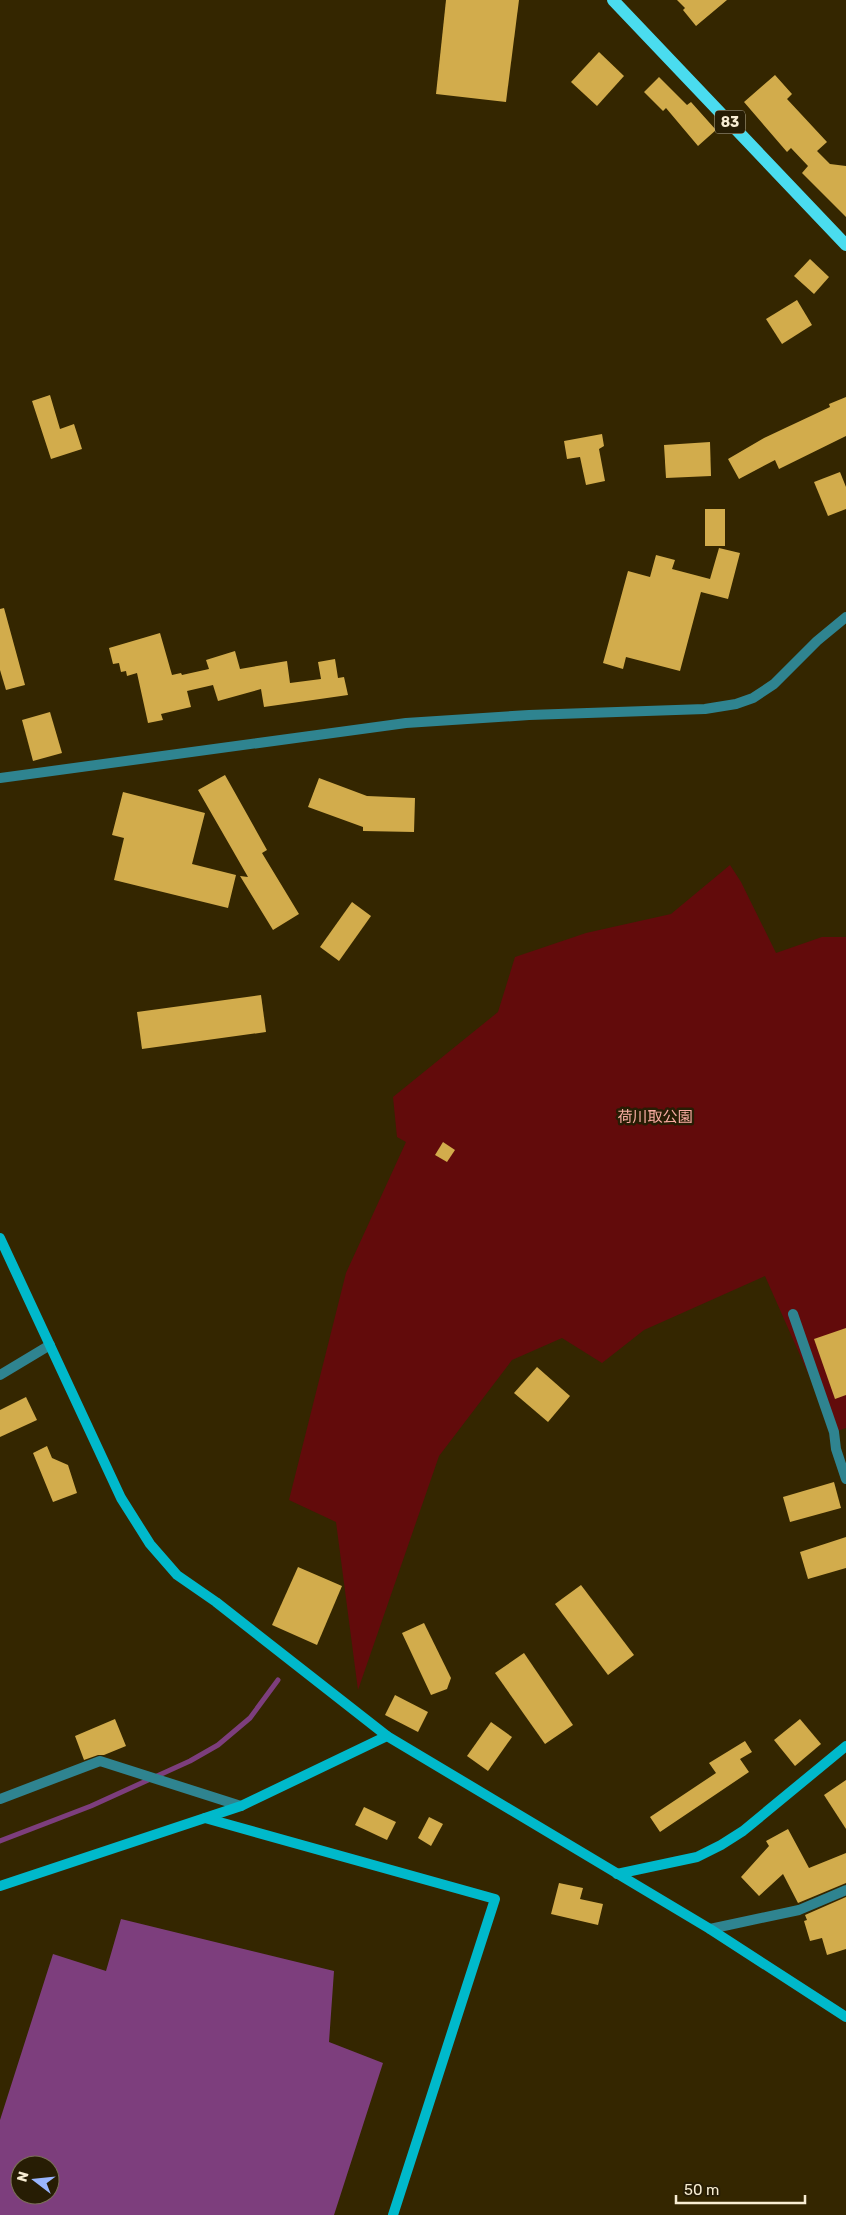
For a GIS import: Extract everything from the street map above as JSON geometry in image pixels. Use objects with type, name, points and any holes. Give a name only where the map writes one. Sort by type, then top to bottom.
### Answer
[{"type":"main road","name":"83","points":[[613,0],[846,246]]},
{"type":"street","points":[[0,778],[406,723],[528,714],[705,709],[736,704],[753,698],[774,684],[817,641],[846,617]]},
{"type":"street","points":[[0,1238],[121,1498],[150,1544],[177,1576],[216,1602],[387,1736],[710,1929],[846,2017]]},
{"type":"street","points":[[793,1314],[834,1432],[836,1449],[846,1479]]},
{"type":"street","points":[[0,1375],[50,1345]]},
{"type":"street","points":[[0,1886],[240,1806],[387,1736]]},
{"type":"street","points":[[617,1874],[697,1858],[721,1845],[743,1831],[846,1746]]},
{"type":"street","points":[[0,1798],[100,1761],[240,1806]]},
{"type":"street","points":[[205,1818],[495,1898],[393,2215]]},
{"type":"street","points":[[710,1929],[799,1910],[846,1890]]},
{"type":"green space","name":"荷川取公園","points":[[730,865],[741,882],[776,953],[822,937],[846,937],[846,1428],[834,1432],[765,1276],[644,1330],[602,1363],[562,1338],[512,1360],[439,1456],[358,1690],[336,1522],[289,1500],[346,1273],[406,1142],[397,1137],[393,1097],[498,1012],[515,957],[586,933],[671,914]]},
{"type":"shaded area","points":[[121,1919],[334,1971],[329,2042],[383,2063],[334,2215],[0,2215],[0,2120],[53,1954],[106,1971]]},
{"type":"building","points":[[446,0],[519,0],[506,102],[436,94]]},
{"type":"building","points":[[677,0],[727,0],[696,26],[683,10],[685,8]]},
{"type":"building","points":[[599,52],[624,76],[597,106],[571,82]]},
{"type":"building","points":[[775,75],[792,94],[787,99],[827,142],[817,151],[830,164],[846,166],[846,217],[802,173],[808,166],[791,148],[787,152],[744,102]]},
{"type":"building","points":[[659,77],[687,105],[691,102],[716,130],[698,146],[666,108],[663,111],[644,92]]},
{"type":"building","points":[[810,259],[829,277],[814,294],[794,276]]},
{"type":"building","points":[[797,300],[812,325],[782,344],[766,319]]},
{"type":"building","points":[[50,395],[60,429],[74,424],[82,449],[51,459],[32,401]]},
{"type":"building","points":[[846,397],[846,436],[779,469],[775,460],[739,479],[728,459],[764,438],[830,407],[829,404]]},
{"type":"building","points":[[602,434],[604,446],[599,449],[605,481],[586,485],[580,457],[567,459],[564,441]]},
{"type":"building","points":[[710,442],[711,476],[666,478],[664,445]]},
{"type":"building","points":[[840,472],[846,487],[846,509],[828,516],[814,482]]},
{"type":"building","points":[[705,509],[725,509],[725,546],[705,546]]},
{"type":"building","points":[[719,548],[740,553],[728,599],[701,592],[680,671],[626,657],[623,669],[603,663],[628,571],[650,577],[656,555],[675,560],[672,569],[710,579]]},
{"type":"building","points":[[4,608],[25,685],[6,690],[0,670],[0,609]]},
{"type":"building","points":[[160,633],[172,675],[181,673],[182,675],[209,669],[206,660],[235,651],[240,669],[287,661],[290,683],[321,679],[318,662],[335,659],[338,678],[344,677],[348,695],[264,707],[261,689],[218,701],[213,685],[187,691],[191,707],[161,714],[163,720],[148,723],[137,673],[127,676],[126,671],[121,672],[119,663],[113,664],[109,648]]},
{"type":"building","points":[[50,712],[62,753],[33,761],[22,720]]},
{"type":"building","points":[[225,775],[267,850],[262,853],[299,914],[273,930],[240,876],[248,877],[198,790]]},
{"type":"building","points":[[319,778],[367,796],[415,798],[414,832],[363,831],[363,827],[308,807]]},
{"type":"building","points":[[123,792],[205,813],[192,864],[236,875],[228,908],[114,880],[124,838],[112,835]]},
{"type":"building","points":[[352,902],[371,916],[339,961],[320,947]]},
{"type":"building","points":[[261,995],[266,1032],[142,1049],[137,1012]]},
{"type":"building","points":[[443,1142],[455,1150],[447,1162],[435,1155]]},
{"type":"building","points":[[846,1328],[846,1395],[835,1399],[814,1339]]},
{"type":"building","points":[[537,1367],[570,1396],[548,1422],[514,1393]]},
{"type":"building","points":[[26,1397],[37,1420],[0,1437],[0,1410]]},
{"type":"building","points":[[47,1446],[52,1458],[68,1465],[77,1493],[53,1502],[33,1453]]},
{"type":"building","points":[[834,1482],[841,1508],[790,1522],[783,1497]]},
{"type":"building","points":[[846,1537],[846,1568],[808,1579],[800,1552]]},
{"type":"building","points":[[298,1567],[342,1586],[317,1645],[272,1625]]},
{"type":"building","points":[[581,1585],[634,1655],[608,1675],[555,1604]]},
{"type":"building","points":[[424,1623],[451,1678],[447,1689],[431,1695],[402,1633]]},
{"type":"building","points":[[524,1653],[573,1725],[545,1744],[495,1673]]},
{"type":"building","points":[[395,1695],[428,1712],[418,1732],[385,1715]]},
{"type":"building","points":[[115,1719],[126,1746],[104,1755],[84,1760],[75,1736]]},
{"type":"building","points":[[800,1719],[821,1744],[795,1766],[774,1740]]},
{"type":"building","points":[[491,1722],[512,1737],[488,1771],[467,1756]]},
{"type":"building","points":[[745,1741],[752,1752],[740,1759],[749,1772],[660,1832],[650,1817],[716,1773],[709,1763]]},
{"type":"building","points":[[846,1780],[846,1829],[824,1795]]},
{"type":"building","points":[[364,1807],[396,1822],[387,1840],[355,1825]]},
{"type":"building","points":[[429,1817],[443,1824],[431,1846],[418,1838]]},
{"type":"building","points":[[788,1829],[809,1868],[846,1853],[846,1883],[798,1903],[783,1874],[759,1896],[741,1877],[769,1846],[766,1841]]},
{"type":"building","points":[[559,1883],[583,1888],[580,1899],[603,1904],[598,1925],[551,1914]]},
{"type":"building","points":[[846,1897],[846,1949],[827,1955],[822,1938],[810,1941],[804,1921],[807,1920],[805,1915]]},
{"type":"waterway","points":[[0,1841],[91,1806],[190,1761],[218,1745],[250,1718],[278,1680]]}]
